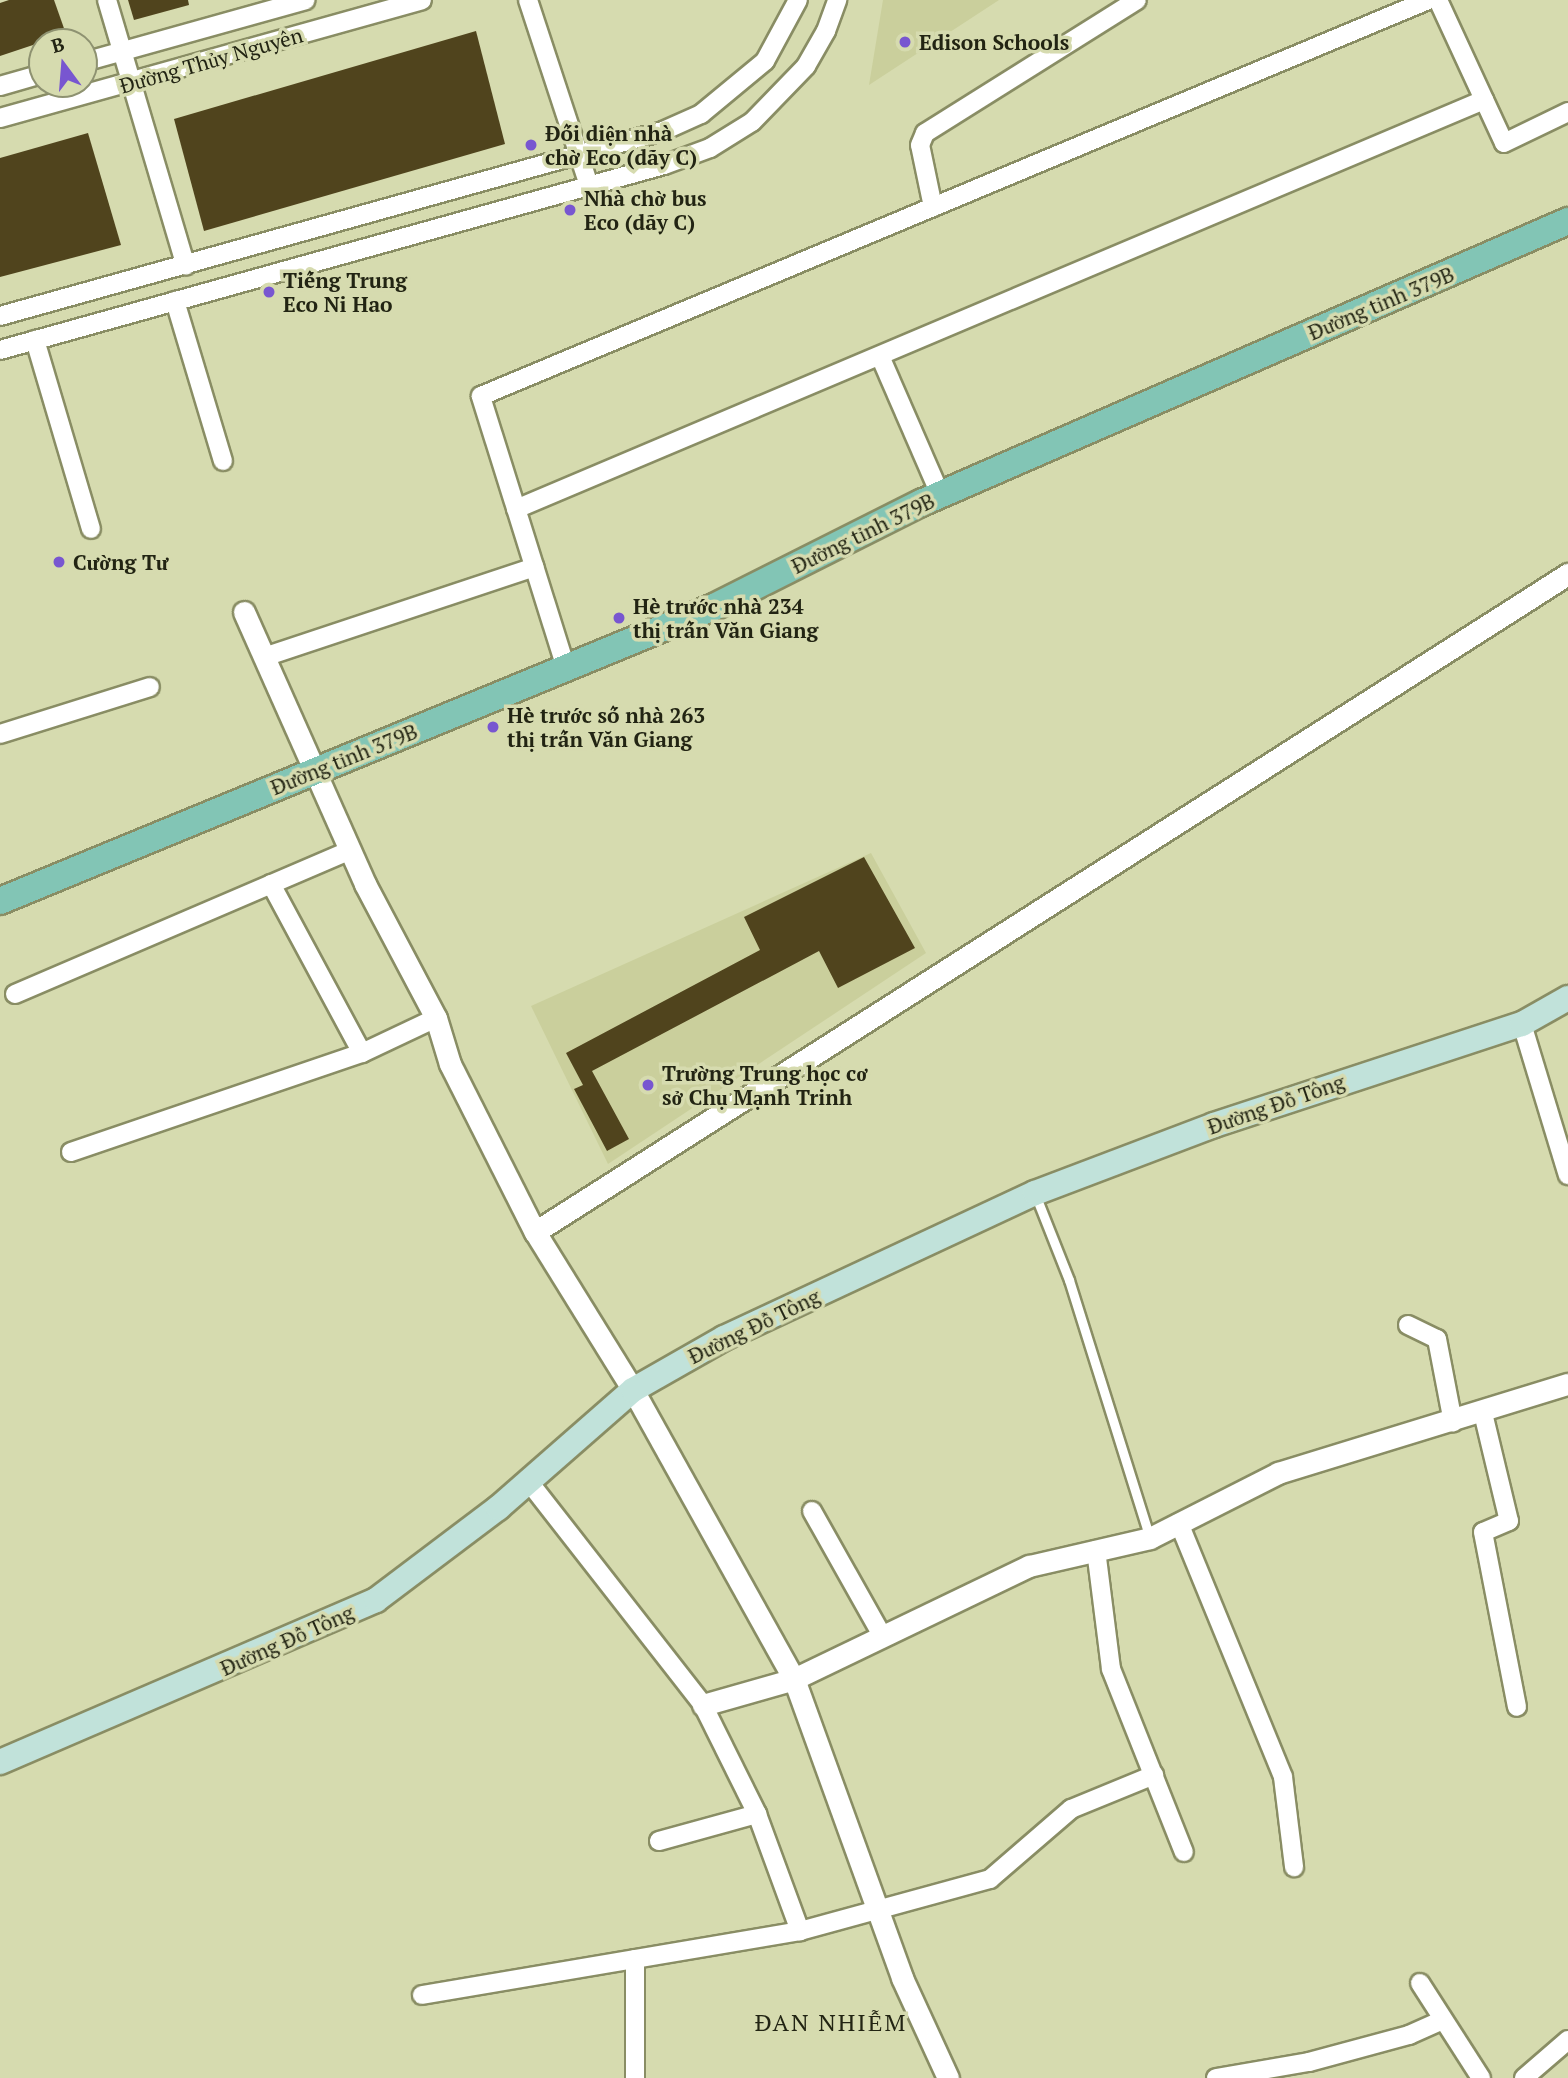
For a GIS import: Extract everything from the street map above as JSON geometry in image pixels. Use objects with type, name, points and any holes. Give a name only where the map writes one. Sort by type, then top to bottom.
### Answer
[{"type":"main road","name":"Đường tỉnh 379B","points":[[0,901],[714,607],[940,494],[1568,221]]},
{"type":"main road","name":"Đường Đỗ Tông","points":[[0,1762],[376,1600],[529,1482],[633,1390],[724,1338],[1035,1193],[1214,1125],[1522,1024],[1568,998]]},
{"type":"street","points":[[107,0],[186,266]]},
{"type":"street","name":"Đường Thủy Nguyên","points":[[98,58],[306,0]]},
{"type":"street","name":"Đường Thủy Nguyên","points":[[0,118],[422,0]]},
{"type":"street","points":[[528,0],[589,186]]},
{"type":"street","points":[[0,316],[663,131],[701,114],[765,61],[798,0]]},
{"type":"street","points":[[0,349],[589,186],[710,148],[752,122],[806,66],[826,31],[837,0]]},
{"type":"street","points":[[933,207],[920,145],[925,133],[1137,0]]},
{"type":"street","points":[[566,668],[481,396],[1428,0]]},
{"type":"street","points":[[1438,0],[1504,143],[1568,112]]},
{"type":"street","points":[[0,86],[28,78]]},
{"type":"street","points":[[516,509],[1484,100]]},
{"type":"street","points":[[175,301],[223,461]]},
{"type":"street","points":[[35,340],[91,529]]},
{"type":"street","points":[[880,356],[940,494]]},
{"type":"street","points":[[264,657],[534,568]]},
{"type":"street","points":[[535,1232],[1568,574]]},
{"type":"street","points":[[244,612],[351,849],[436,1018],[450,1064],[535,1232],[633,1390],[793,1679],[876,1910],[948,2078]]},
{"type":"street","points":[[0,734],[150,687]]},
{"type":"street","points":[[15,994],[351,849]]},
{"type":"street","points":[[271,884],[362,1053]]},
{"type":"street","points":[[71,1152],[362,1053],[436,1018]]},
{"type":"street","points":[[1522,1024],[1568,1175]]},
{"type":"street","points":[[1408,1325],[1437,1339],[1453,1422]]},
{"type":"street","points":[[703,1705],[793,1679],[1029,1566],[1150,1538],[1278,1473],[1483,1413],[1568,1384]]},
{"type":"street","points":[[1483,1413],[1509,1521],[1483,1531],[1517,1707]]},
{"type":"street","points":[[529,1482],[703,1705],[757,1814],[800,1931]]},
{"type":"street","points":[[812,1511],[881,1635]]},
{"type":"street","points":[[1179,1523],[1283,1777],[1294,1867]]},
{"type":"street","points":[[1096,1550],[1111,1669],[1184,1852]]},
{"type":"street","points":[[422,1995],[800,1931],[990,1879],[1071,1809],[1154,1775]]},
{"type":"street","points":[[659,1841],[757,1814]]},
{"type":"street","points":[[635,1959],[635,2078]]},
{"type":"street","points":[[1420,1983],[1441,2021],[1481,2078]]},
{"type":"street","points":[[1216,2078],[1309,2062],[1409,2035],[1441,2021]]},
{"type":"street","points":[[1524,2078],[1568,2040]]},
{"type":"lane","points":[[1035,1193],[1069,1280],[1150,1538]]},
{"type":"shaded area","name":"Edison Schools","points":[[883,0],[999,0],[869,85]]},
{"type":"shaded area","name":"Trường Trung học cơ sở Chụ Mạnh Trinh","points":[[871,853],[926,953],[608,1164],[531,1006]]},
{"type":"building","points":[[9,0],[54,0],[64,28],[28,28],[28,47],[0,56],[0,3]]},
{"type":"building","points":[[128,0],[188,0],[189,5],[134,20]]},
{"type":"building","points":[[476,31],[505,144],[204,231],[174,119]]},
{"type":"building","points":[[88,133],[121,245],[0,277],[0,158]]},
{"type":"building","points":[[864,857],[915,948],[838,988],[819,951],[592,1071],[629,1139],[607,1151],[574,1089],[583,1085],[566,1053],[760,950],[744,917]]},
{"type":"place","name":"Edison Schools","points":[[905,42]]},
{"type":"place","name":"Đối diện nhà chờ Eco (dãy C)","points":[[531,145]]},
{"type":"place","name":"Nhà chờ bus Eco (dãy C)","points":[[570,210]]},
{"type":"place","name":"Tiếng Trung Eco Ni Hao","points":[[269,292]]},
{"type":"place","name":"Cường Tư","points":[[59,562]]},
{"type":"place","name":"Hè trước nhà 234 thị trấn Văn Giang","points":[[619,618]]},
{"type":"place","name":"Hè trước số nhà 263 thị trấn Văn Giang","points":[[493,727]]},
{"type":"place","name":"Trường Trung học cơ sở Chụ Mạnh Trinh","points":[[648,1085]]},
{"type":"district","name":"ĐAN NHIỄM","points":[[831,2023]]}]
